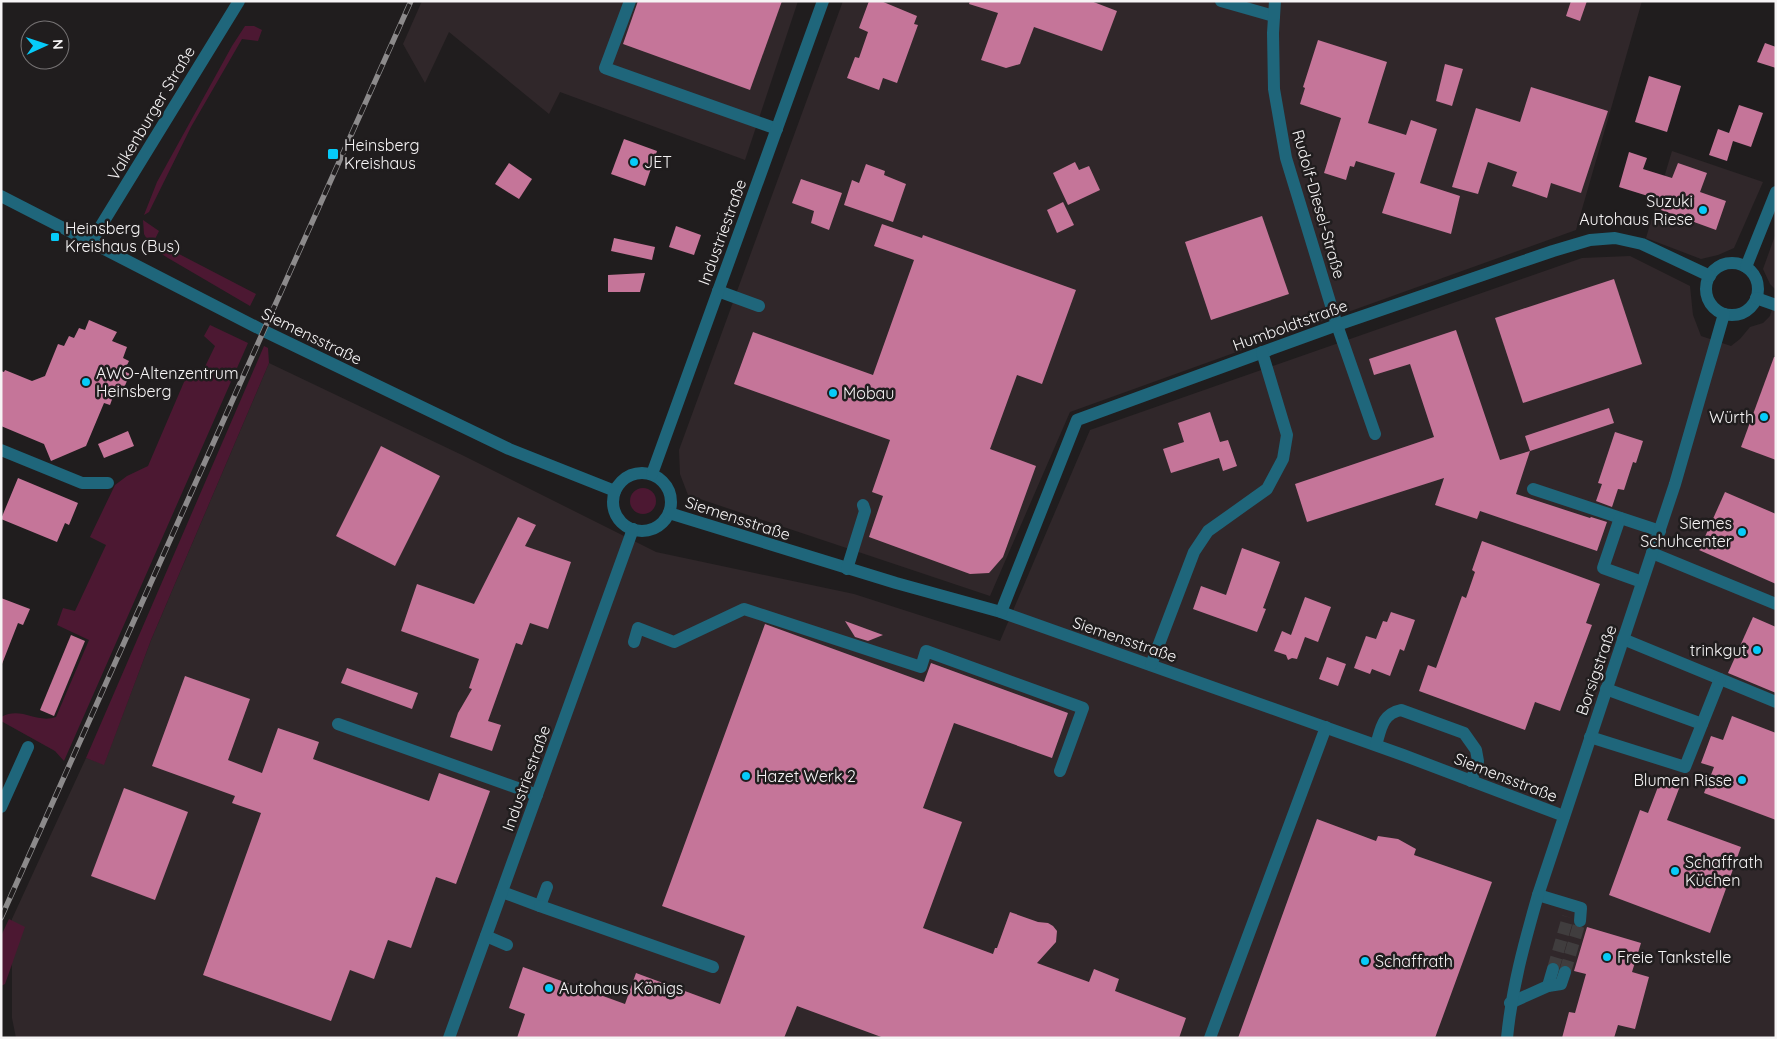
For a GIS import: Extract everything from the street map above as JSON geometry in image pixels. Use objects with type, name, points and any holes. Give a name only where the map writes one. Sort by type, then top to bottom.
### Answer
[{"type":"street","name":"Valkenburger Straße","points":[[91,242],[239,1]]},
{"type":"street","points":[[630,1],[604,68],[777,129]]},
{"type":"street","name":"Industriestraße","points":[[652,474],[823,1]]},
{"type":"street","points":[[1221,1],[1274,16]]},
{"type":"street","name":"Rudolf-Diesel-Straße","points":[[1275,1],[1273,33],[1274,89],[1286,158],[1337,325],[1375,434]]},
{"type":"street","points":[[1746,267],[1776,192]]},
{"type":"street","name":"Siemensstraße","points":[[1,196],[264,332],[498,444],[615,491]]},
{"type":"street","name":"Humboldtstraße","points":[[1001,612],[1077,420],[1337,325],[1590,240],[1615,238],[1642,244],[1710,276]]},
{"type":"street","points":[[1730,263],[1746,267],[1757,280],[1758,290],[1756,298],[1752,305],[1740,314],[1724,314],[1717,310],[1708,298],[1706,291],[1710,276],[1722,265],[1730,263]]},
{"type":"street","points":[[718,291],[759,306]]},
{"type":"street","points":[[1756,298],[1776,305]]},
{"type":"street","name":"Borsigstraße","points":[[1507,1038],[1510,1003],[1520,956],[1538,895],[1660,531],[1724,314]]},
{"type":"street","points":[[1151,665],[1194,552],[1208,531],[1267,489],[1283,459],[1286,435],[1262,352]]},
{"type":"street","points":[[1,450],[82,483],[108,483]]},
{"type":"street","points":[[637,473],[652,474],[665,483],[671,497],[669,513],[661,525],[647,531],[633,529],[620,520],[614,506],[615,491],[624,479],[630,476],[637,473]]},
{"type":"street","points":[[1534,489],[1660,531]]},
{"type":"street","points":[[847,568],[865,511],[863,505]]},
{"type":"street","name":"Siemensstraße","points":[[669,513],[847,568],[1001,612],[1376,745],[1564,816]]},
{"type":"street","points":[[1620,518],[1603,568],[1642,582]]},
{"type":"street","name":"Industriestraße","points":[[450,1038],[633,529]]},
{"type":"street","points":[[1652,553],[1776,604]]},
{"type":"street","points":[[634,642],[638,628],[674,642],[744,609],[921,668],[926,651],[1084,708],[1060,771]]},
{"type":"street","points":[[1623,640],[1776,702]]},
{"type":"street","points":[[1590,737],[1685,768],[1720,679]]},
{"type":"street","points":[[1606,689],[1702,724]]},
{"type":"street","points":[[1376,745],[1384,720],[1392,712],[1401,710],[1454,729],[1464,733],[1476,750],[1478,761],[1471,781]]},
{"type":"street","points":[[338,724],[537,795]]},
{"type":"street","points":[[1210,1038],[1326,728]]},
{"type":"street","points":[[1,807],[28,747]]},
{"type":"street","points":[[540,906],[547,887]]},
{"type":"street","points":[[502,892],[712,967]]},
{"type":"street","points":[[1538,895],[1572,914]]},
{"type":"street","points":[[486,936],[507,945]]},
{"type":"street","points":[[1510,1003],[1548,986],[1561,984],[1559,971]]},
{"type":"shaded area","points":[[422,1],[798,1],[745,160],[560,92],[549,114],[449,32],[425,83],[403,44]]},
{"type":"shaded area","points":[[843,1],[1642,1],[1576,230],[1070,412],[990,596],[688,495],[680,474],[679,450]]},
{"type":"shaded area","points":[[245,26],[254,26],[262,30],[258,41],[242,39],[191,127],[149,212],[144,215],[157,182]]},
{"type":"shaded area","name":"Suzuki Autohaus Riese","points":[[1672,151],[1763,182],[1734,248],[1718,255],[1701,259],[1646,238]]},
{"type":"shaded area","points":[[143,220],[159,231],[154,241],[256,294],[250,306],[152,248],[144,234]]},
{"type":"shaded area","points":[[1776,233],[1776,290],[1770,284],[1763,269]]},
{"type":"shaded area","points":[[1630,256],[1690,286],[1693,315],[1701,336],[1731,346],[1750,327],[1763,323],[1770,316],[1776,296],[1776,1038],[16,1038],[12,1018],[12,919],[86,758],[104,764],[151,640],[269,363],[462,455],[656,552],[854,594],[1000,641],[1090,430],[1582,258]]},
{"type":"shaded area","points":[[210,325],[248,343],[64,761],[55,751],[1,721],[1,717],[16,713],[49,719],[56,717],[89,640],[57,625],[63,608],[75,611],[106,545],[90,537],[115,485],[127,476],[148,466],[190,368],[199,379],[215,346],[204,336]]},
{"type":"shaded area","points":[[264,346],[268,348],[269,363],[151,640],[104,765],[86,758]]},
{"type":"shaded area","points":[[643,488],[652,492],[656,501],[652,510],[643,514],[634,510],[630,501],[634,492]]},
{"type":"shaded area","points":[[9,919],[25,927],[5,984],[1,986],[1,936]]},
{"type":"building","points":[[638,1],[782,1],[750,90],[623,44]]},
{"type":"building","points":[[869,1],[881,1],[917,16],[914,24],[918,25],[897,83],[883,78],[879,90],[847,78],[855,57],[859,58],[868,32],[859,28]]},
{"type":"building","points":[[970,1],[1091,1],[1117,11],[1102,51],[1034,27],[1020,64],[1006,68],[981,60],[998,13],[969,4]]},
{"type":"building","points":[[1571,1],[1587,1],[1580,21],[1566,16]]},
{"type":"building","points":[[1318,40],[1387,62],[1368,123],[1406,135],[1411,120],[1437,129],[1420,183],[1460,196],[1451,234],[1382,213],[1395,173],[1356,161],[1354,167],[1350,166],[1346,180],[1324,173],[1341,118],[1300,104],[1305,88],[1303,87]]},
{"type":"building","points":[[1765,43],[1776,47],[1776,68],[1757,62]]},
{"type":"building","points":[[1445,64],[1463,69],[1452,106],[1436,101]]},
{"type":"building","points":[[1649,76],[1681,86],[1667,132],[1635,122]]},
{"type":"building","points":[[1531,87],[1608,111],[1581,193],[1551,183],[1547,198],[1512,186],[1517,172],[1488,162],[1478,194],[1452,187],[1476,108],[1520,122]]},
{"type":"building","points":[[1739,105],[1763,113],[1751,147],[1733,141],[1727,161],[1709,155],[1718,129],[1729,133]]},
{"type":"building","name":"JET","points":[[624,139],[657,151],[645,186],[611,174]]},
{"type":"building","points":[[1629,152],[1647,158],[1643,169],[1672,178],[1678,163],[1707,173],[1700,192],[1726,201],[1716,230],[1661,210],[1664,201],[1619,187]]},
{"type":"building","points":[[1075,162],[1079,170],[1089,166],[1100,190],[1068,205],[1053,173]]},
{"type":"building","points":[[509,163],[532,179],[519,199],[495,184]]},
{"type":"building","points":[[866,164],[885,171],[884,175],[906,184],[893,222],[844,205],[852,180],[859,183]]},
{"type":"building","points":[[801,179],[842,193],[829,230],[811,223],[814,211],[792,203]]},
{"type":"building","points":[[1063,202],[1074,225],[1057,233],[1047,210]]},
{"type":"building","points":[[1262,216],[1289,294],[1211,320],[1185,242]]},
{"type":"building","points":[[882,224],[922,238],[923,235],[1076,290],[1042,384],[1017,375],[990,449],[1036,466],[1003,557],[989,573],[970,574],[869,537],[883,496],[872,492],[890,440],[734,384],[753,332],[873,375],[914,260],[874,246]]},
{"type":"building","points":[[676,226],[701,235],[694,255],[669,247]]},
{"type":"building","points":[[614,238],[655,247],[652,260],[611,251]]},
{"type":"building","points":[[645,273],[640,292],[608,292],[608,275]]},
{"type":"building","points":[[1614,279],[1642,364],[1523,403],[1495,318]]},
{"type":"building","name":"AWO-Altenzentrum Heinsberg","points":[[89,320],[117,332],[112,341],[127,347],[123,358],[129,361],[124,371],[130,374],[120,397],[114,394],[110,405],[104,403],[86,446],[51,461],[44,444],[1,426],[1,371],[4,372],[5,370],[32,381],[45,376],[58,344],[64,346],[69,336],[74,338],[79,328],[85,330]]},
{"type":"building","points":[[1456,330],[1500,460],[1530,451],[1516,494],[1607,522],[1597,551],[1480,511],[1477,519],[1435,505],[1444,478],[1307,522],[1295,484],[1434,437],[1410,364],[1374,375],[1369,359]]},
{"type":"building","name":"Würth","points":[[1774,357],[1776,357],[1776,460],[1741,447]]},
{"type":"building","points":[[1609,408],[1614,423],[1530,451],[1525,436]]},
{"type":"building","points":[[1210,412],[1220,442],[1228,440],[1237,466],[1223,471],[1219,458],[1171,473],[1163,449],[1184,442],[1178,423]]},
{"type":"building","points":[[128,431],[134,446],[104,458],[98,444]]},
{"type":"building","points":[[1615,432],[1643,441],[1636,463],[1633,462],[1624,490],[1618,489],[1612,507],[1596,501],[1602,484],[1598,483]]},
{"type":"building","points":[[381,446],[440,476],[395,566],[336,536]]},
{"type":"building","points":[[18,478],[78,503],[69,525],[65,523],[57,542],[1,519]]},
{"type":"building","name":"Siemes Schuhcenter","points":[[1725,492],[1776,514],[1776,584],[1699,550]]},
{"type":"building","points":[[518,517],[536,525],[525,546],[571,562],[548,629],[530,623],[522,645],[516,643],[488,721],[501,725],[492,751],[450,737],[458,713],[472,689],[469,688],[479,659],[401,631],[417,584],[474,604]]},
{"type":"building","points":[[1482,541],[1600,584],[1586,623],[1592,625],[1560,711],[1535,702],[1525,730],[1419,691],[1428,665],[1436,668],[1462,596],[1466,598],[1475,572],[1472,570]]},
{"type":"building","points":[[1242,548],[1280,562],[1263,608],[1266,609],[1257,632],[1193,609],[1201,586],[1226,595]]},
{"type":"building","points":[[1305,597],[1331,607],[1318,642],[1305,637],[1297,659],[1292,658],[1288,660],[1286,655],[1274,651],[1282,631],[1291,635]]},
{"type":"building","points":[[1,598],[30,609],[23,625],[18,623],[2,664]]},
{"type":"building","points":[[1391,612],[1415,620],[1404,651],[1400,649],[1390,676],[1372,669],[1370,674],[1354,668],[1366,636],[1376,639],[1383,621],[1387,622]]},
{"type":"building","name":"trinkgut","points":[[1753,617],[1776,627],[1776,693],[1728,673]]},
{"type":"building","points":[[845,621],[883,635],[868,641],[855,637]]},
{"type":"building","points":[[765,624],[924,682],[931,663],[1068,713],[1052,758],[954,723],[923,808],[962,822],[923,928],[993,954],[1010,912],[1038,922],[1048,923],[1057,931],[1056,942],[1037,963],[1089,982],[1094,969],[1119,979],[1115,991],[1186,1018],[1179,1038],[884,1038],[797,1006],[784,1038],[517,1038],[525,1014],[509,1008],[523,967],[625,1004],[636,973],[720,1004],[745,936],[662,906]]},
{"type":"building","points":[[71,635],[85,641],[54,716],[40,710]]},
{"type":"building","points":[[1327,657],[1346,664],[1338,686],[1319,679]]},
{"type":"building","points":[[347,668],[418,693],[412,709],[341,683]]},
{"type":"building","points":[[185,676],[250,699],[228,760],[262,773],[278,728],[319,742],[313,759],[429,801],[439,773],[490,791],[456,884],[436,877],[411,948],[388,940],[374,979],[350,970],[331,1021],[203,975],[261,813],[232,803],[235,796],[152,766]]},
{"type":"building","name":"Blumen Risse","points":[[1732,716],[1776,733],[1776,820],[1704,793],[1714,767],[1701,763],[1711,736],[1723,740]]},
{"type":"building","name":"Schaffrath Küchen","points":[[1661,779],[1680,786],[1667,820],[1741,847],[1710,933],[1609,895],[1640,810],[1648,813]]},
{"type":"building","points":[[124,788],[188,812],[155,900],[91,876]]},
{"type":"building","name":"Schaffrath","points":[[1317,819],[1376,841],[1378,836],[1398,839],[1416,849],[1414,855],[1492,882],[1435,1038],[1238,1038]]},
{"type":"building","points":[[1587,927],[1641,943],[1632,972],[1649,977],[1635,1029],[1618,1025],[1614,1038],[1562,1038],[1569,1012],[1575,1013],[1586,974],[1574,971]]},
{"type":"tunnel","points":[[1553,969],[1568,917]]},
{"type":"tunnel","points":[[1565,972],[1580,921]]},
{"type":"railway","points":[[1,918],[411,1]]},
{"type":"place","name":"Heinsberg Kreishaus","points":[[333,154]]},
{"type":"place","name":"JET","points":[[634,162]]},
{"type":"place","name":"Suzuki Autohaus Riese","points":[[1703,210]]},
{"type":"place","name":"Heinsberg Kreishaus (Bus)","points":[[55,237]]},
{"type":"place","name":"AWO-Altenzentrum Heinsberg","points":[[86,382]]},
{"type":"place","name":"Mobau","points":[[833,393]]},
{"type":"place","name":"Würth","points":[[1764,417]]},
{"type":"place","name":"Siemes Schuhcenter","points":[[1742,532]]},
{"type":"place","name":"trinkgut","points":[[1757,650]]},
{"type":"place","name":"Hazet Werk 2","points":[[746,776]]},
{"type":"place","name":"Blumen Risse","points":[[1742,780]]},
{"type":"place","name":"Schaffrath Küchen","points":[[1675,871]]},
{"type":"place","name":"Freie Tankstelle","points":[[1607,957]]},
{"type":"place","name":"Schaffrath","points":[[1365,961]]},
{"type":"place","name":"Autohaus Königs","points":[[549,988]]}]
